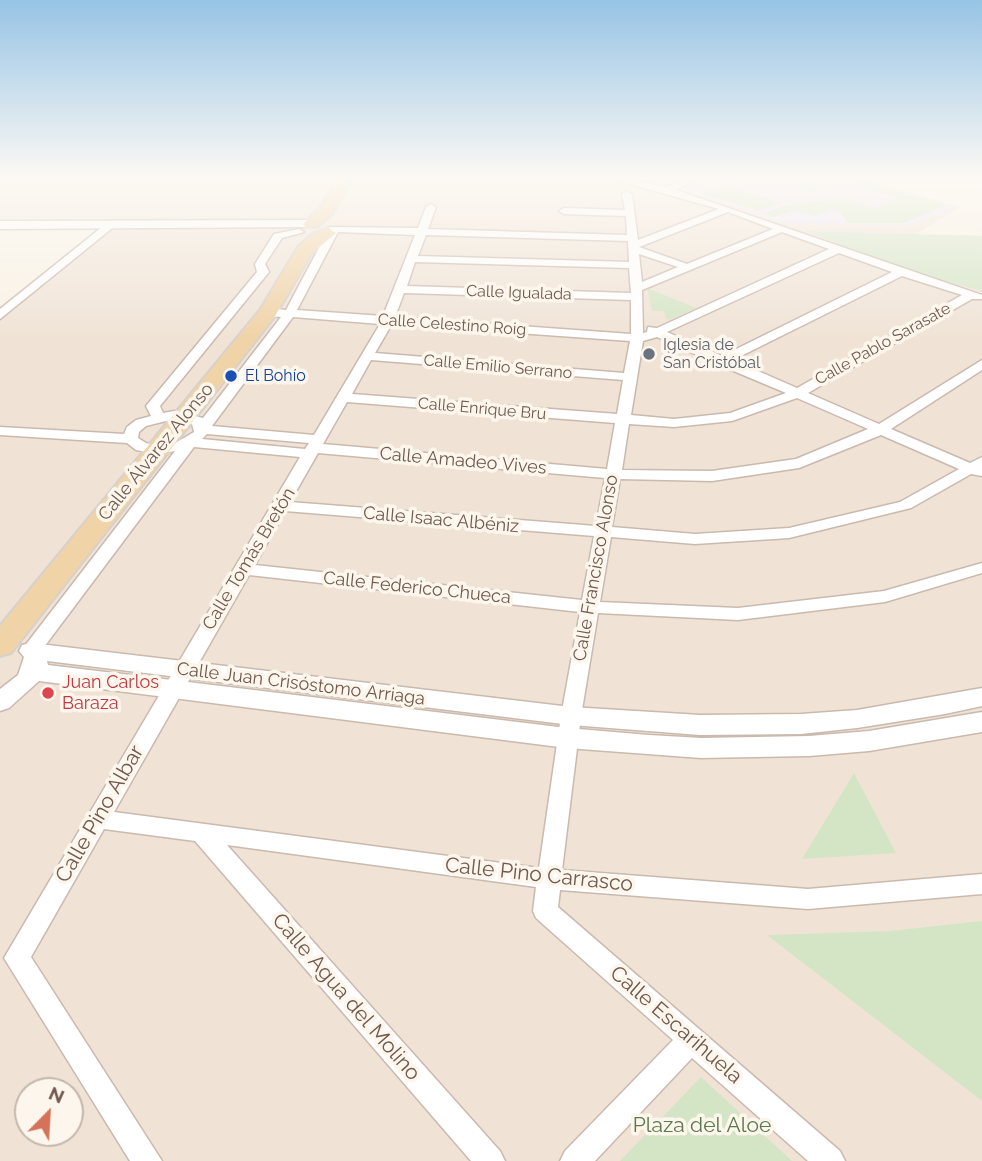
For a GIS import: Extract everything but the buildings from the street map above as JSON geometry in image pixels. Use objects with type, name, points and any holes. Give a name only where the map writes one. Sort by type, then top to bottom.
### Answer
[{"type":"main road","points":[[303,234],[308,232]]},
{"type":"main road","name":"Calle Álvarez Alonso","points":[[3,643],[158,450],[192,429],[268,312],[303,234],[318,238],[324,232]]},
{"type":"street","points":[[0,315],[102,232]]},
{"type":"street","points":[[297,232],[303,234]]},
{"type":"street","name":"Calle Álvarez Alonso","points":[[32,662],[192,429],[290,313],[333,232]]},
{"type":"street","name":"Calle Tomás Bretón","points":[[177,680],[388,320],[421,232]]},
{"type":"street","points":[[424,232],[634,244],[687,267]]},
{"type":"street","name":"Calle Francisco Alonso","points":[[549,879],[569,727],[637,338],[633,232]]},
{"type":"street","points":[[634,244],[666,232]]},
{"type":"street","points":[[637,292],[687,267],[774,232]]},
{"type":"street","points":[[795,232],[901,272],[976,296]]},
{"type":"street","name":"Calle Álvarez Alonso","points":[[158,417],[153,405],[264,272],[260,264],[278,236],[303,234]]},
{"type":"street","name":"Calle Celestino Roig","points":[[268,312],[637,338],[656,333],[839,249]]},
{"type":"street","points":[[411,259],[635,265]]},
{"type":"street","points":[[722,361],[901,272]]},
{"type":"street","name":"Calle Igualada","points":[[400,289],[637,292]]},
{"type":"street","name":"Calle Pablo Sarasate","points":[[621,421],[674,423],[732,416],[796,394],[976,296]]},
{"type":"street","points":[[637,320],[656,333],[879,430],[979,468]]},
{"type":"street","name":"Calle Emilio Serrano","points":[[367,356],[630,377]]},
{"type":"street","name":"Calle Amadeo Vives","points":[[158,417],[192,429],[315,447],[612,474],[712,476],[799,463],[879,430],[982,364]]},
{"type":"street","name":"Calle Enrique Bru","points":[[344,398],[621,421]]},
{"type":"street","points":[[131,439],[136,426],[158,417]]},
{"type":"street","points":[[0,431],[131,439],[141,447],[158,450]]},
{"type":"street","name":"Calle Isaac Albéniz","points":[[281,506],[602,534],[695,539],[789,533],[905,505],[979,468]]},
{"type":"street","name":"Calle Federico Chueca","points":[[244,569],[590,607],[737,614],[885,596],[982,568]]},
{"type":"street","name":"Calle Juan Crisóstomo Arriaga","points":[[3,643],[22,644],[32,662],[569,727]]},
{"type":"street","points":[[0,702],[21,688],[32,662]]},
{"type":"street","name":"Calle Pino Albar","points":[[147,1161],[17,958],[177,680]]},
{"type":"street","points":[[569,727],[801,723],[902,713],[982,697]]},
{"type":"street","points":[[569,727],[701,748],[783,747],[869,741],[982,722]]},
{"type":"street","name":"Calle Pino Carrasco","points":[[97,819],[549,879],[808,898],[982,884]]},
{"type":"street","name":"Calle Agua del Molino","points":[[201,832],[490,1161]]},
{"type":"street","name":"Calle Escarihuela","points":[[549,879],[545,911],[830,1161]]},
{"type":"street","points":[[575,1161],[692,1039]]},
{"type":"shaded area","points":[[102,232],[920,232],[917,234],[982,236],[982,1161],[0,1161],[0,315]]},
{"type":"green space","points":[[807,232],[982,236],[982,291],[916,273]]},
{"type":"green space","points":[[647,288],[696,308],[669,320],[664,311],[652,311]]},
{"type":"green space","points":[[854,773],[896,853],[802,859]]},
{"type":"green space","points":[[982,921],[982,1101],[767,935],[890,931]]},
{"type":"green space","name":"Plaza del Aloe","points":[[701,1077],[792,1161],[620,1161]]},
{"type":"place","name":"Iglesia de San Cristóbal","points":[[649,354]]},
{"type":"place","name":"El Bohío","points":[[231,376]]},
{"type":"place","name":"Juan Carlos Baraza","points":[[48,693]]}]
